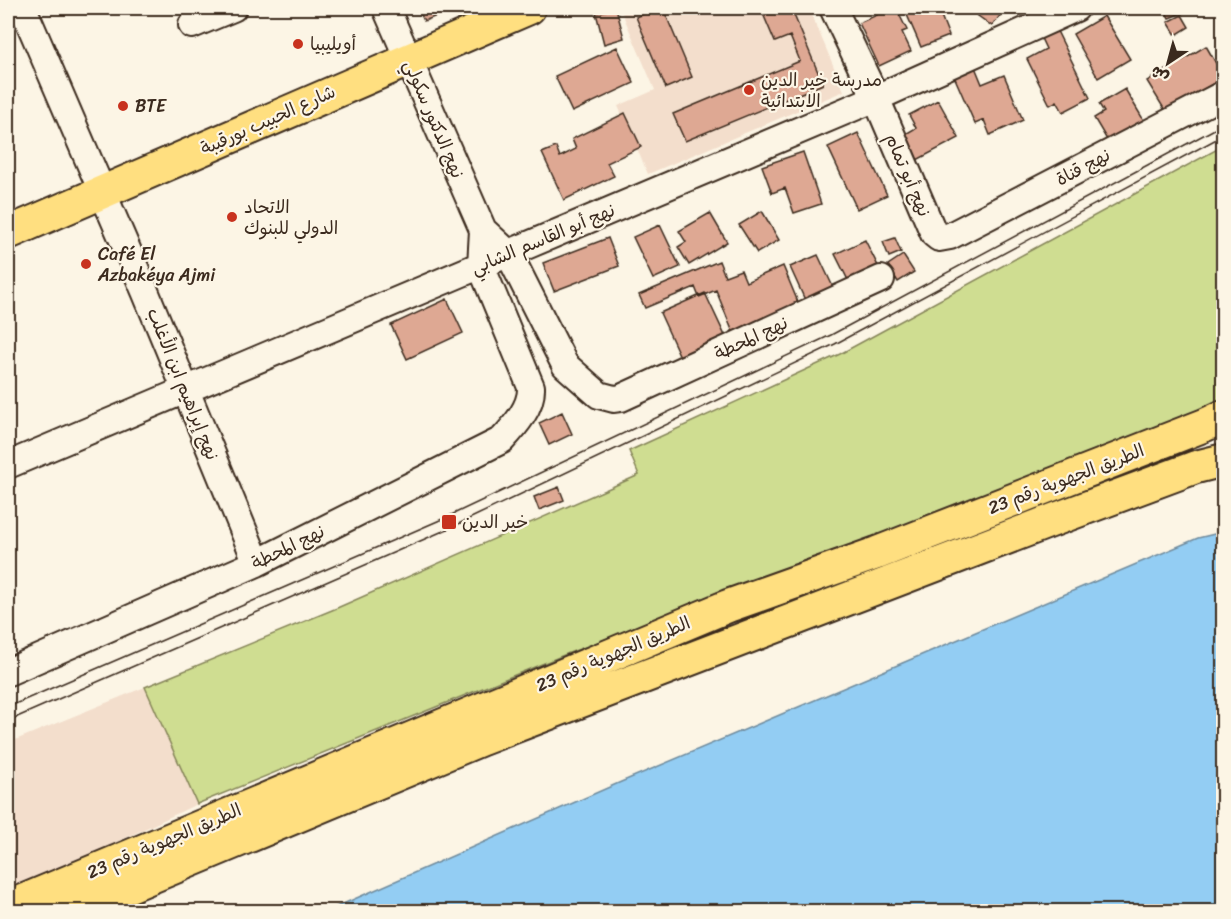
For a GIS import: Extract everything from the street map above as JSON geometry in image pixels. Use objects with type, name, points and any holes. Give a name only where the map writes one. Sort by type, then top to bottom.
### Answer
[{"type":"main road","name":"شارع الحبيب بورقيبة","points":[[8,233],[529,8]]},
{"type":"main road","name":"الطريق الجهوية رقم 23","points":[[8,907],[728,606],[877,553],[1224,416]]},
{"type":"main road","name":"الطريق الجهوية رقم 23","points":[[67,912],[482,739],[1056,519],[1196,467],[1224,460]]},
{"type":"street","name":"نهج إبراهيم ابن الأغلب","points":[[23,8],[257,563]]},
{"type":"street","points":[[192,25],[233,8]]},
{"type":"street","name":"نهج الدكتور سكولي","points":[[386,8],[483,230]]},
{"type":"street","name":"نهج أبو تمام","points":[[833,8],[876,98],[934,234],[937,238],[943,239]]},
{"type":"street","name":"نهج أبو القاسم الشابي","points":[[8,465],[876,98],[1076,8]]},
{"type":"street","name":"نهج قناة","points":[[943,239],[1224,94]]},
{"type":"street","points":[[483,230],[509,254],[565,365],[530,381],[480,266],[483,230]]},
{"type":"street","name":"نهج المحطة","points":[[565,365],[599,395],[614,399],[621,398],[881,279]]},
{"type":"street","name":"نهج المحطة","points":[[8,672],[257,563],[495,445],[510,432],[524,412],[531,396],[530,381]]},
{"type":"shaded area","name":"مدرسة خير الدين الابتدائية","points":[[620,8],[809,8],[844,91],[648,174],[618,106],[655,90]]},
{"type":"shaded area","points":[[145,687],[197,804],[8,894],[8,743]]},
{"type":"green space","points":[[1223,146],[1223,410],[1151,434],[569,653],[197,804],[145,687],[337,608],[639,475],[629,451],[840,354]]},
{"type":"water","points":[[1223,532],[1223,911],[327,911],[621,782],[1198,538]]},
{"type":"building","points":[[418,8],[457,8],[424,21]]},
{"type":"building","points":[[616,8],[624,38],[604,44],[596,13]]},
{"type":"building","points":[[663,8],[692,77],[666,88],[636,17]]},
{"type":"building","points":[[791,8],[823,84],[685,141],[673,114],[800,61],[790,36],[775,42],[761,9]]},
{"type":"building","points":[[873,8],[896,8],[907,30],[902,32],[911,51],[879,66],[859,23],[877,15]]},
{"type":"building","points":[[904,8],[938,8],[949,36],[921,47]]},
{"type":"building","points":[[967,8],[1006,8],[992,26]]},
{"type":"building","points":[[1164,8],[1194,8],[1169,18]]},
{"type":"building","points":[[1182,15],[1189,27],[1176,35],[1168,22]]},
{"type":"building","points":[[1104,16],[1130,59],[1098,78],[1073,34]]},
{"type":"building","points":[[1055,27],[1090,98],[1063,112],[1057,101],[1050,105],[1027,59],[1046,49],[1039,34]]},
{"type":"building","points":[[1206,46],[1224,77],[1166,112],[1147,81]]},
{"type":"building","points":[[617,47],[634,83],[572,112],[555,76]]},
{"type":"building","points":[[975,67],[982,84],[1004,75],[1023,120],[990,135],[984,120],[975,124],[954,76]]},
{"type":"building","points":[[1125,89],[1146,124],[1110,145],[1094,118],[1104,112],[1099,104]]},
{"type":"building","points":[[938,100],[959,138],[915,161],[902,136],[916,128],[909,115]]},
{"type":"building","points":[[625,113],[641,147],[607,163],[614,176],[564,200],[542,153],[556,147],[560,157],[576,149],[572,139]]},
{"type":"building","points":[[858,133],[887,195],[857,209],[828,147]]},
{"type":"building","points":[[803,152],[821,204],[794,213],[785,188],[772,193],[762,166]]},
{"type":"building","points":[[762,211],[779,240],[757,253],[739,225]]},
{"type":"building","points":[[710,213],[727,242],[689,265],[678,247],[686,242],[679,231]]},
{"type":"building","points":[[660,225],[680,267],[653,279],[633,237]]},
{"type":"building","points":[[608,238],[619,266],[554,291],[543,263]]},
{"type":"building","points":[[895,238],[901,252],[889,257],[883,242]]},
{"type":"building","points":[[865,240],[881,272],[851,286],[835,254]]},
{"type":"building","points":[[818,255],[834,289],[810,311],[790,267]]},
{"type":"building","points":[[903,255],[914,272],[898,282],[888,265]]},
{"type":"building","points":[[719,261],[725,276],[741,270],[746,282],[783,266],[800,307],[734,335],[716,290],[699,297],[695,287],[645,308],[639,295]]},
{"type":"building","points":[[705,293],[727,340],[682,361],[660,313]]},
{"type":"building","points":[[447,299],[463,333],[407,359],[391,325]]},
{"type":"building","points":[[562,412],[572,434],[549,445],[539,423]]},
{"type":"building","points":[[559,487],[564,500],[539,510],[534,497]]},
{"type":"tram line","points":[[8,707],[447,517],[831,335],[1224,124]]},
{"type":"tram line","points":[[8,721],[450,528],[835,344],[1224,135]]},
{"type":"place","name":"أويليبيا","points":[[298,44]]},
{"type":"place","name":"مدرسة خير الدين الابتدائية","points":[[749,90]]},
{"type":"place","name":"BTE","points":[[123,106]]},
{"type":"place","name":"الاتحاد الدولي للبنوك","points":[[232,217]]},
{"type":"place","name":"Café El Azbakéya Ajmi","points":[[86,264]]},
{"type":"place","name":"خير الدين","points":[[449,522]]}]
